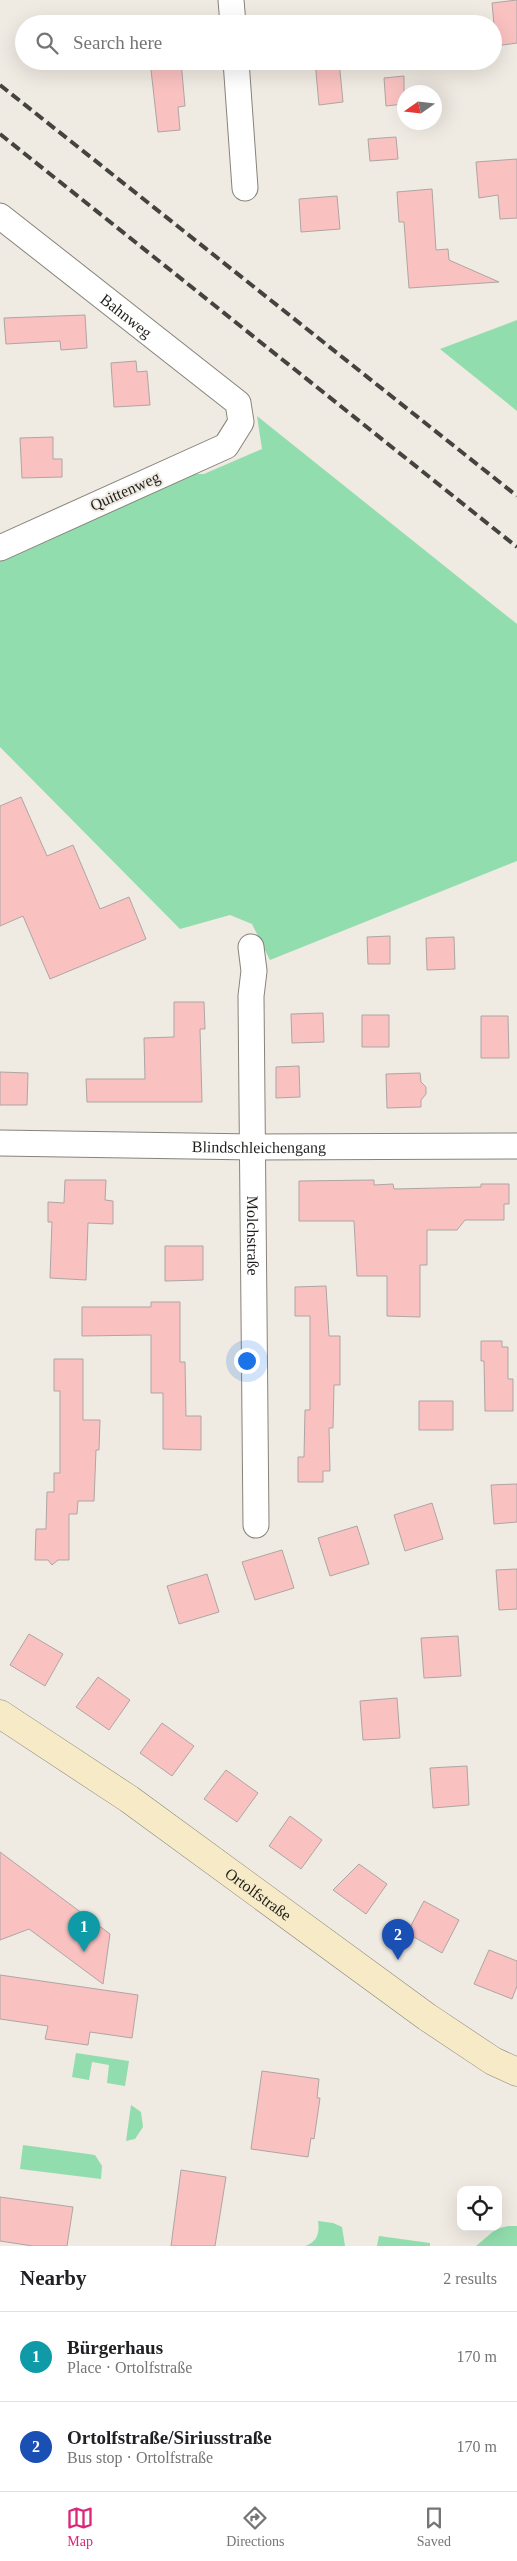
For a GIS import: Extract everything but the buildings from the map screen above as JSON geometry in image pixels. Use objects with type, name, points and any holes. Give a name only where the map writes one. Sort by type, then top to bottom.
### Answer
[{"type":"street","points":[[231,0],[232,15]]},
{"type":"street","points":[[237,70],[245,188]]},
{"type":"street","name":"Bahnweg","points":[[0,216],[238,403],[241,422]]},
{"type":"street","name":"Quittenweg","points":[[0,548],[226,446],[241,422]]},
{"type":"street","name":"Molchstraße","points":[[251,947],[254,970],[251,996],[254,1147],[256,1525]]},
{"type":"street","name":"Blindschleichengang","points":[[0,1144],[254,1147],[517,1146]]},
{"type":"street","name":"Ortolfstraße","points":[[0,1714],[129,1799],[427,2017],[494,2061],[517,2072]]},
{"type":"green space","points":[[517,320],[517,411],[440,349]]},
{"type":"green space","points":[[257,416],[517,624],[517,861],[270,960],[252,924],[230,915],[180,929],[0,747],[0,556],[191,474],[204,474],[262,449]]},
{"type":"green space","points":[[76,2053],[129,2061],[125,2086],[107,2083],[109,2065],[92,2062],[89,2080],[72,2077]]},
{"type":"green space","points":[[131,2105],[141,2112],[143,2127],[135,2139],[126,2141]]},
{"type":"green space","points":[[23,2145],[95,2155],[102,2166],[101,2179],[20,2169]]},
{"type":"green space","points":[[318,2221],[333,2223],[342,2227],[345,2246],[305,2246],[317,2236]]},
{"type":"green space","points":[[517,2226],[517,2246],[476,2246],[494,2231],[502,2231],[502,2228]]},
{"type":"green space","points":[[379,2236],[430,2243],[430,2246],[377,2246]]},
{"type":"railway","points":[[0,85],[517,496]]},
{"type":"railway","points":[[0,134],[517,547]]},
{"type":"place","name":"Bürgerhaus","points":[[84,1952]]},
{"type":"place","name":"Ortolfstraße/Siriusstraße","points":[[398,1960]]}]
